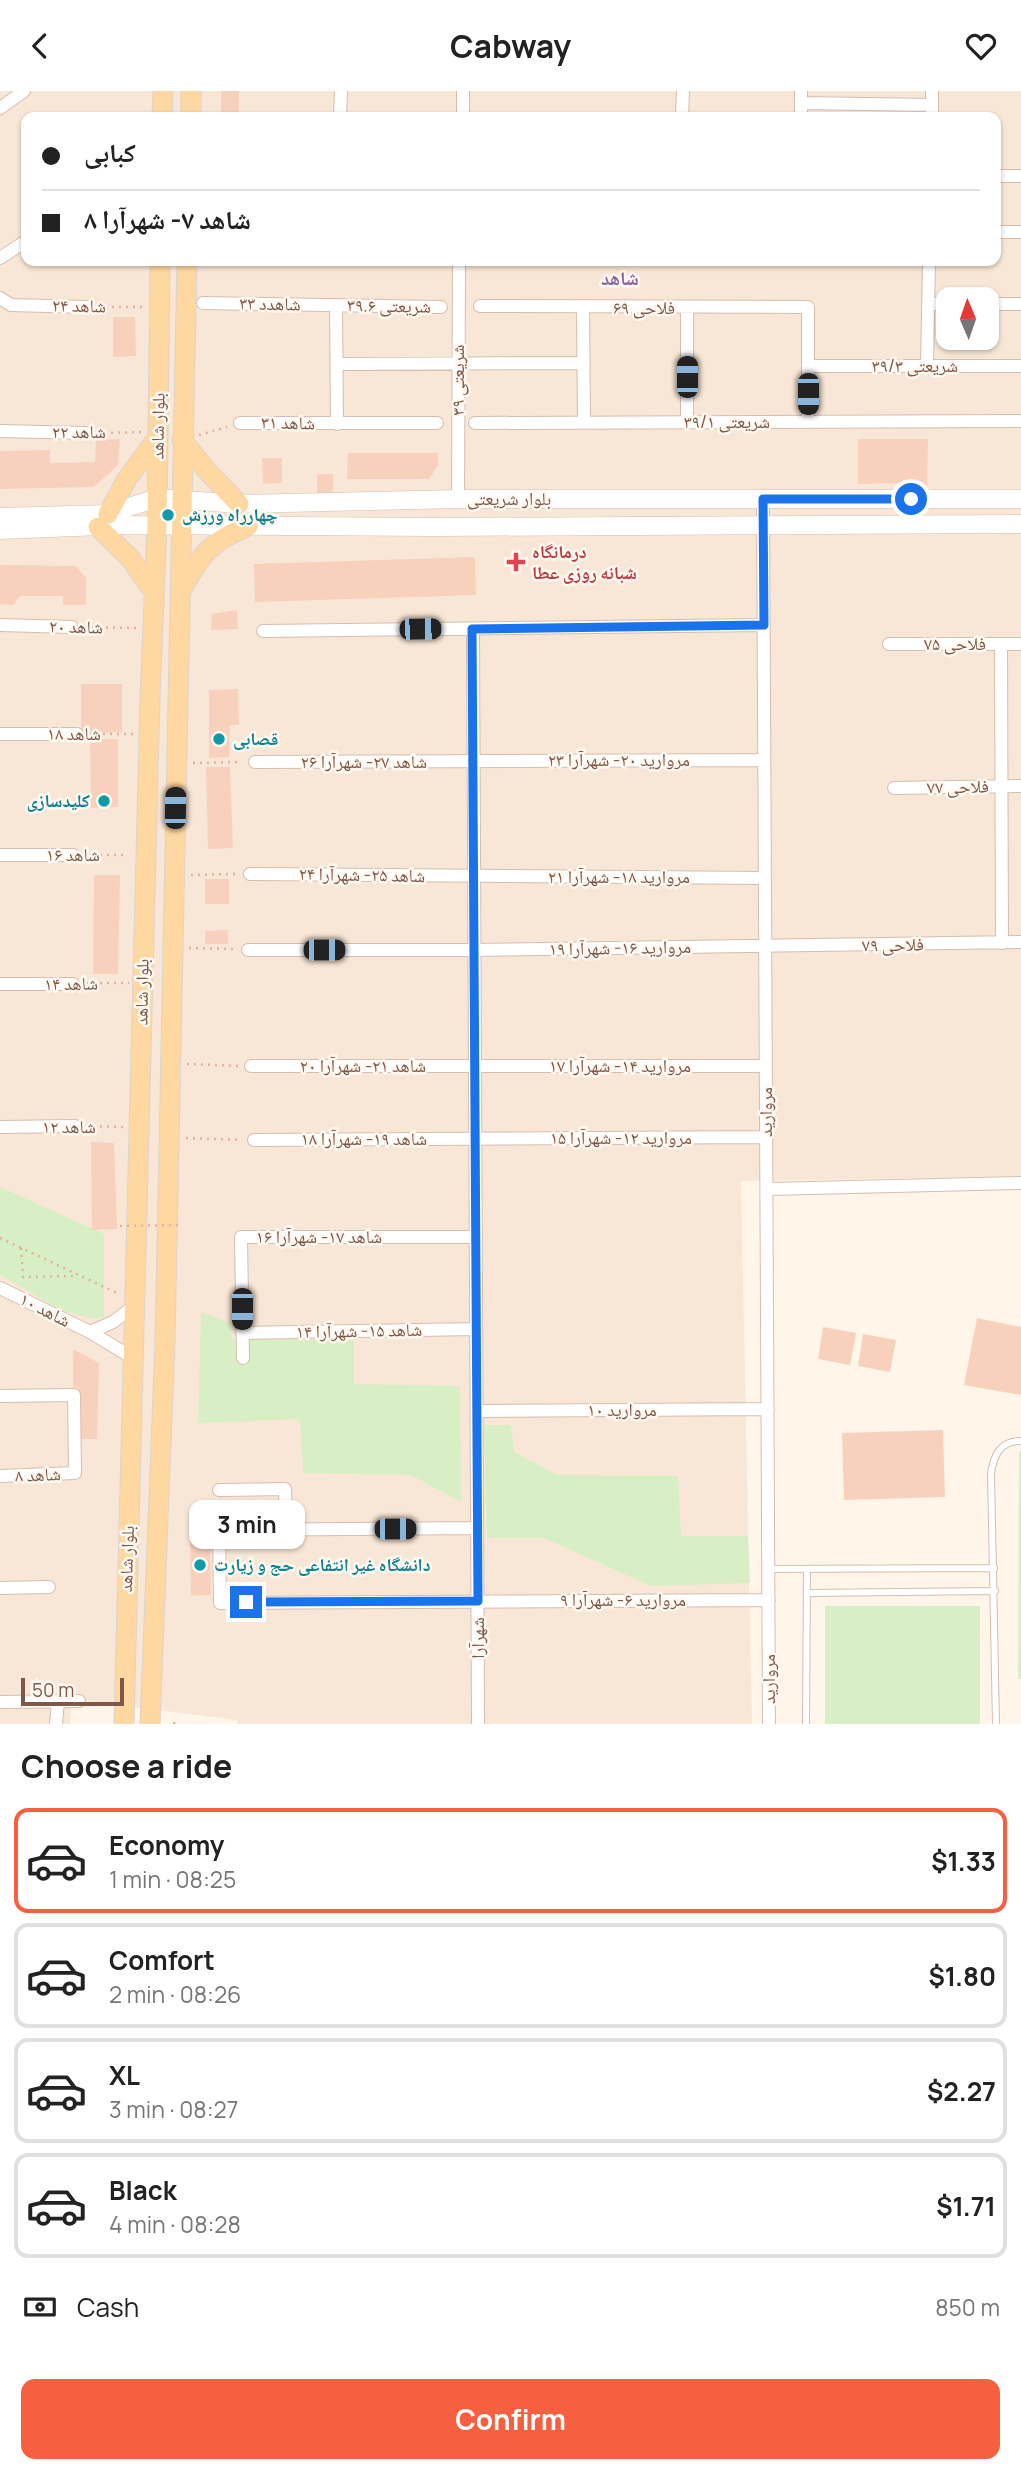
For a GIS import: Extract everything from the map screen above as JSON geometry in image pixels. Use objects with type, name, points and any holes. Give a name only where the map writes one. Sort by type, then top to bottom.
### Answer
[{"type":"main road","points":[[162,112],[163,91]]},
{"type":"main road","points":[[191,91],[191,112]]},
{"type":"main road","name":"بلوار شاهد","points":[[124,1724],[142,983],[157,526],[160,266]]},
{"type":"main road","name":"بلوار شاهد","points":[[150,1724],[165,1332],[187,266]]},
{"type":"main road","points":[[153,591],[103,521],[127,479],[158,434]]},
{"type":"main road","points":[[182,440],[239,504]]},
{"type":"main road","name":"بلوار شریعتی","points":[[0,530],[103,521],[157,498],[239,504],[458,499],[1021,499]]},
{"type":"main road","name":"بلوار شریعتی","points":[[0,517],[157,526],[763,526],[1021,523]]},
{"type":"main road","points":[[180,593],[205,552],[222,537],[248,526]]},
{"type":"street","points":[[0,108],[24,91]]},
{"type":"street","points":[[340,112],[341,91]]},
{"type":"street","points":[[463,112],[464,91]]},
{"type":"street","points":[[682,112],[683,91]]},
{"type":"street","points":[[801,97],[932,111],[932,91]]},
{"type":"street","points":[[1001,176],[1021,176]]},
{"type":"street","points":[[1001,232],[1021,232]]},
{"type":"street","points":[[0,258],[21,244]]},
{"type":"street","name":"شریعتی ۳۹","points":[[458,499],[459,266]]},
{"type":"street","points":[[927,366],[929,266]]},
{"type":"street","name":"شاهد ۲۴","points":[[0,298],[11,305],[87,307]]},
{"type":"street","name":"شاهدد ۳۳","points":[[203,303],[336,306]]},
{"type":"street","points":[[928,304],[936,304]]},
{"type":"street","points":[[999,304],[1021,304]]},
{"type":"street","points":[[336,306],[337,424]]},
{"type":"street","name":"شریعتی ۳۹.۶","points":[[336,306],[441,307]]},
{"type":"street","name":"فلاحی ۶۹","points":[[480,306],[808,307],[808,366]]},
{"type":"street","points":[[583,308],[584,423]]},
{"type":"street","points":[[687,308],[687,422]]},
{"type":"street","points":[[337,364],[584,363]]},
{"type":"street","points":[[808,366],[808,422]]},
{"type":"street","name":"شریعتی ۳۹/۳","points":[[808,366],[1021,366]]},
{"type":"street","name":"شریعتی ۳۹/۱","points":[[475,423],[1021,421]]},
{"type":"street","name":"شاهد ۳۱","points":[[240,423],[437,423]]},
{"type":"street","name":"شاهد ۲۲","points":[[0,431],[86,433]]},
{"type":"street","name":"مروارید","points":[[763,499],[769,1724]]},
{"type":"street","name":"شاهد ۲۰","points":[[0,625],[72,627]]},
{"type":"street","points":[[263,631],[764,625]]},
{"type":"street","name":"شهرآرا","points":[[472,629],[478,1724]]},
{"type":"street","name":"فلاحی ۷۵","points":[[889,644],[1021,644]]},
{"type":"street","points":[[1002,644],[1002,943]]},
{"type":"street","name":"شاهد ۱۸","points":[[0,734],[77,734]]},
{"type":"street","name":"مروارید ۲۰- شهرآرا ۲۳","points":[[473,761],[764,760]]},
{"type":"street","name":"شاهد ۲۷- شهرآرا ۲۶","points":[[255,762],[473,761]]},
{"type":"street","name":"فلاحی ۷۷","points":[[894,788],[1021,786]]},
{"type":"street","name":"شاهد ۱۶","points":[[0,855],[73,855]]},
{"type":"street","name":"شاهد ۲۵- شهرآرا ۲۴","points":[[250,874],[474,877]]},
{"type":"street","name":"مروارید ۱۸- شهرآرا ۲۱","points":[[474,877],[765,878]]},
{"type":"street","name":"فلاحی ۷۹","points":[[765,947],[1021,942]]},
{"type":"street","name":"مروارید ۱۶- شهرآرا ۱۹","points":[[248,950],[765,947]]},
{"type":"street","name":"شاهد ۱۴","points":[[0,984],[73,983]]},
{"type":"street","name":"شاهد ۲۱- شهرآرا ۲۰","points":[[251,1066],[475,1067]]},
{"type":"street","name":"مروارید ۱۴- شهرآرا ۱۷","points":[[475,1067],[766,1066]]},
{"type":"street","name":"شاهد ۱۲","points":[[0,1127],[75,1126]]},
{"type":"street","name":"مروارید ۱۲- شهرآرا ۱۵","points":[[475,1139],[766,1137]]},
{"type":"street","name":"شاهد ۱۹- شهرآرا ۱۸","points":[[254,1140],[475,1139]]},
{"type":"street","points":[[768,1189],[1021,1183]]},
{"type":"street","name":"شاهد ۱۷- شهرآرا ۱۶","points":[[243,1358],[241,1237],[476,1237]]},
{"type":"street","name":"شاهد ۱۰","points":[[0,1287],[90,1332],[133,1358]]},
{"type":"street","points":[[90,1332],[113,1322],[134,1304]]},
{"type":"street","name":"شاهد ۱۵- شهرآرا ۱۴","points":[[242,1333],[476,1329]]},
{"type":"street","name":"شاهد ۸","points":[[0,1396],[74,1395],[75,1473],[0,1476]]},
{"type":"street","name":"مروارید ۱۰","points":[[477,1411],[768,1409]]},
{"type":"street","points":[[219,1490],[285,1489],[286,1529],[477,1528]]},
{"type":"street","name":"مروارید ۶- شهرآرا ۹","points":[[286,1529],[219,1530],[220,1603],[769,1600]]},
{"type":"street","points":[[0,1588],[49,1587]]},
{"type":"street","points":[[0,1702],[79,1701]]},
{"type":"street","points":[[56,1724],[58,1702]]},
{"type":"lane","points":[[996,1724],[991,1473],[994,1457],[1002,1446],[1021,1441]]},
{"type":"lane","points":[[769,1569],[994,1568]]},
{"type":"lane","points":[[806,1724],[807,1570]]},
{"type":"lane","points":[[807,1593],[995,1591]]},
{"type":"path","name":"شاهد ۲۴","points":[[87,307],[159,307]]},
{"type":"path","points":[[182,440],[240,423]]},
{"type":"path","name":"شاهد ۲۲","points":[[86,433],[158,434]]},
{"type":"path","name":"شاهد ۲۰","points":[[72,627],[152,628]]},
{"type":"path","name":"شاهد ۱۸","points":[[77,734],[149,734]]},
{"type":"path","points":[[176,763],[255,762]]},
{"type":"path","name":"شاهد ۱۶","points":[[73,855],[146,855]]},
{"type":"path","points":[[173,875],[250,874]]},
{"type":"path","points":[[172,947],[248,950]]},
{"type":"path","name":"شاهد ۱۴","points":[[73,983],[142,983]]},
{"type":"path","points":[[169,1064],[251,1066]]},
{"type":"path","name":"شاهد ۱۲","points":[[75,1126],[139,1128]]},
{"type":"path","points":[[169,1137],[254,1140]]},
{"type":"path","points":[[120,1226],[181,1226]]},
{"type":"path","points":[[0,1238],[134,1304]]},
{"type":"path","points":[[21,1248],[23,1277],[80,1276]]},
{"type":"shaded area","points":[[0,91],[1021,91],[1021,1176],[741,1181],[752,1724],[237,1724],[237,1720],[72,1699],[70,1724],[0,1724]]},
{"type":"green space","points":[[0,1187],[104,1234],[104,1317],[80,1316],[66,1311],[0,1275]]},
{"type":"green space","points":[[201,1312],[230,1323],[232,1339],[354,1340],[354,1384],[460,1386],[461,1502],[411,1475],[303,1473],[300,1419],[198,1423]]},
{"type":"green space","points":[[484,1425],[511,1425],[514,1452],[557,1475],[678,1476],[681,1536],[748,1536],[750,1583],[651,1586],[544,1538],[487,1538]]},
{"type":"green space","points":[[1021,1451],[1021,1679],[1018,1679],[1019,1452]]},
{"type":"green space","points":[[825,1606],[980,1606],[980,1724],[825,1724]]},
{"type":"building","points":[[221,91],[239,91],[239,112],[221,112]]},
{"type":"building","points":[[113,317],[135,317],[136,356],[113,357]]},
{"type":"building","points":[[120,439],[118,465],[94,487],[0,489],[0,451],[50,450],[50,463],[95,462],[96,440]]},
{"type":"building","points":[[858,439],[928,439],[927,489],[911,490],[911,483],[858,484]]},
{"type":"building","points":[[348,453],[438,453],[438,465],[429,479],[347,479]]},
{"type":"building","points":[[262,458],[282,458],[282,483],[263,484]]},
{"type":"building","points":[[317,474],[333,474],[333,500],[317,500]]},
{"type":"building","points":[[475,557],[476,595],[255,602],[254,564]]},
{"type":"building","points":[[0,565],[76,566],[86,578],[86,605],[63,605],[63,596],[20,596],[13,605],[0,604]]},
{"type":"building","points":[[237,610],[238,629],[211,630],[212,614]]},
{"type":"building","points":[[81,684],[122,684],[122,732],[81,733]]},
{"type":"building","points":[[238,689],[239,725],[230,725],[229,757],[209,758],[209,690]]},
{"type":"building","points":[[90,739],[118,739],[118,807],[91,808]]},
{"type":"building","points":[[206,767],[230,767],[233,848],[208,849]]},
{"type":"building","points":[[94,875],[120,875],[118,974],[93,974]]},
{"type":"building","points":[[205,879],[229,879],[229,904],[205,904]]},
{"type":"building","points":[[228,930],[228,944],[205,944],[205,931]]},
{"type":"building","points":[[91,1142],[114,1143],[117,1229],[92,1230]]},
{"type":"building","points":[[977,1318],[1021,1327],[1021,1395],[964,1385]]},
{"type":"building","points":[[823,1327],[856,1333],[850,1365],[818,1359]]},
{"type":"building","points":[[863,1334],[896,1340],[890,1372],[858,1366]]},
{"type":"building","points":[[73,1349],[99,1363],[97,1439],[81,1439],[79,1388],[73,1387]]},
{"type":"building","points":[[943,1430],[945,1497],[844,1500],[842,1433]]},
{"type":"building","name":"دانشگاه غیر انتفاعی حج و زیارت","points":[[210,1533],[211,1595],[191,1596],[190,1534]]},
{"type":"place","name":"چهارراه ورزش","points":[[168,515]]},
{"type":"place","name":"درمانگاه شبانه روزی عطا","points":[[516,562]]},
{"type":"place","name":"قصابی","points":[[219,739]]},
{"type":"place","name":"کلیدسازی","points":[[104,801]]},
{"type":"place","name":"دانشگاه غیر انتفاعی حج و زیارت","points":[[200,1565]]},
{"type":"district","name":"شاهد","points":[[620,278]]},
{"type":"route","points":[[246,1602],[478,1601],[472,629],[764,625],[763,499],[911,499]]}]
